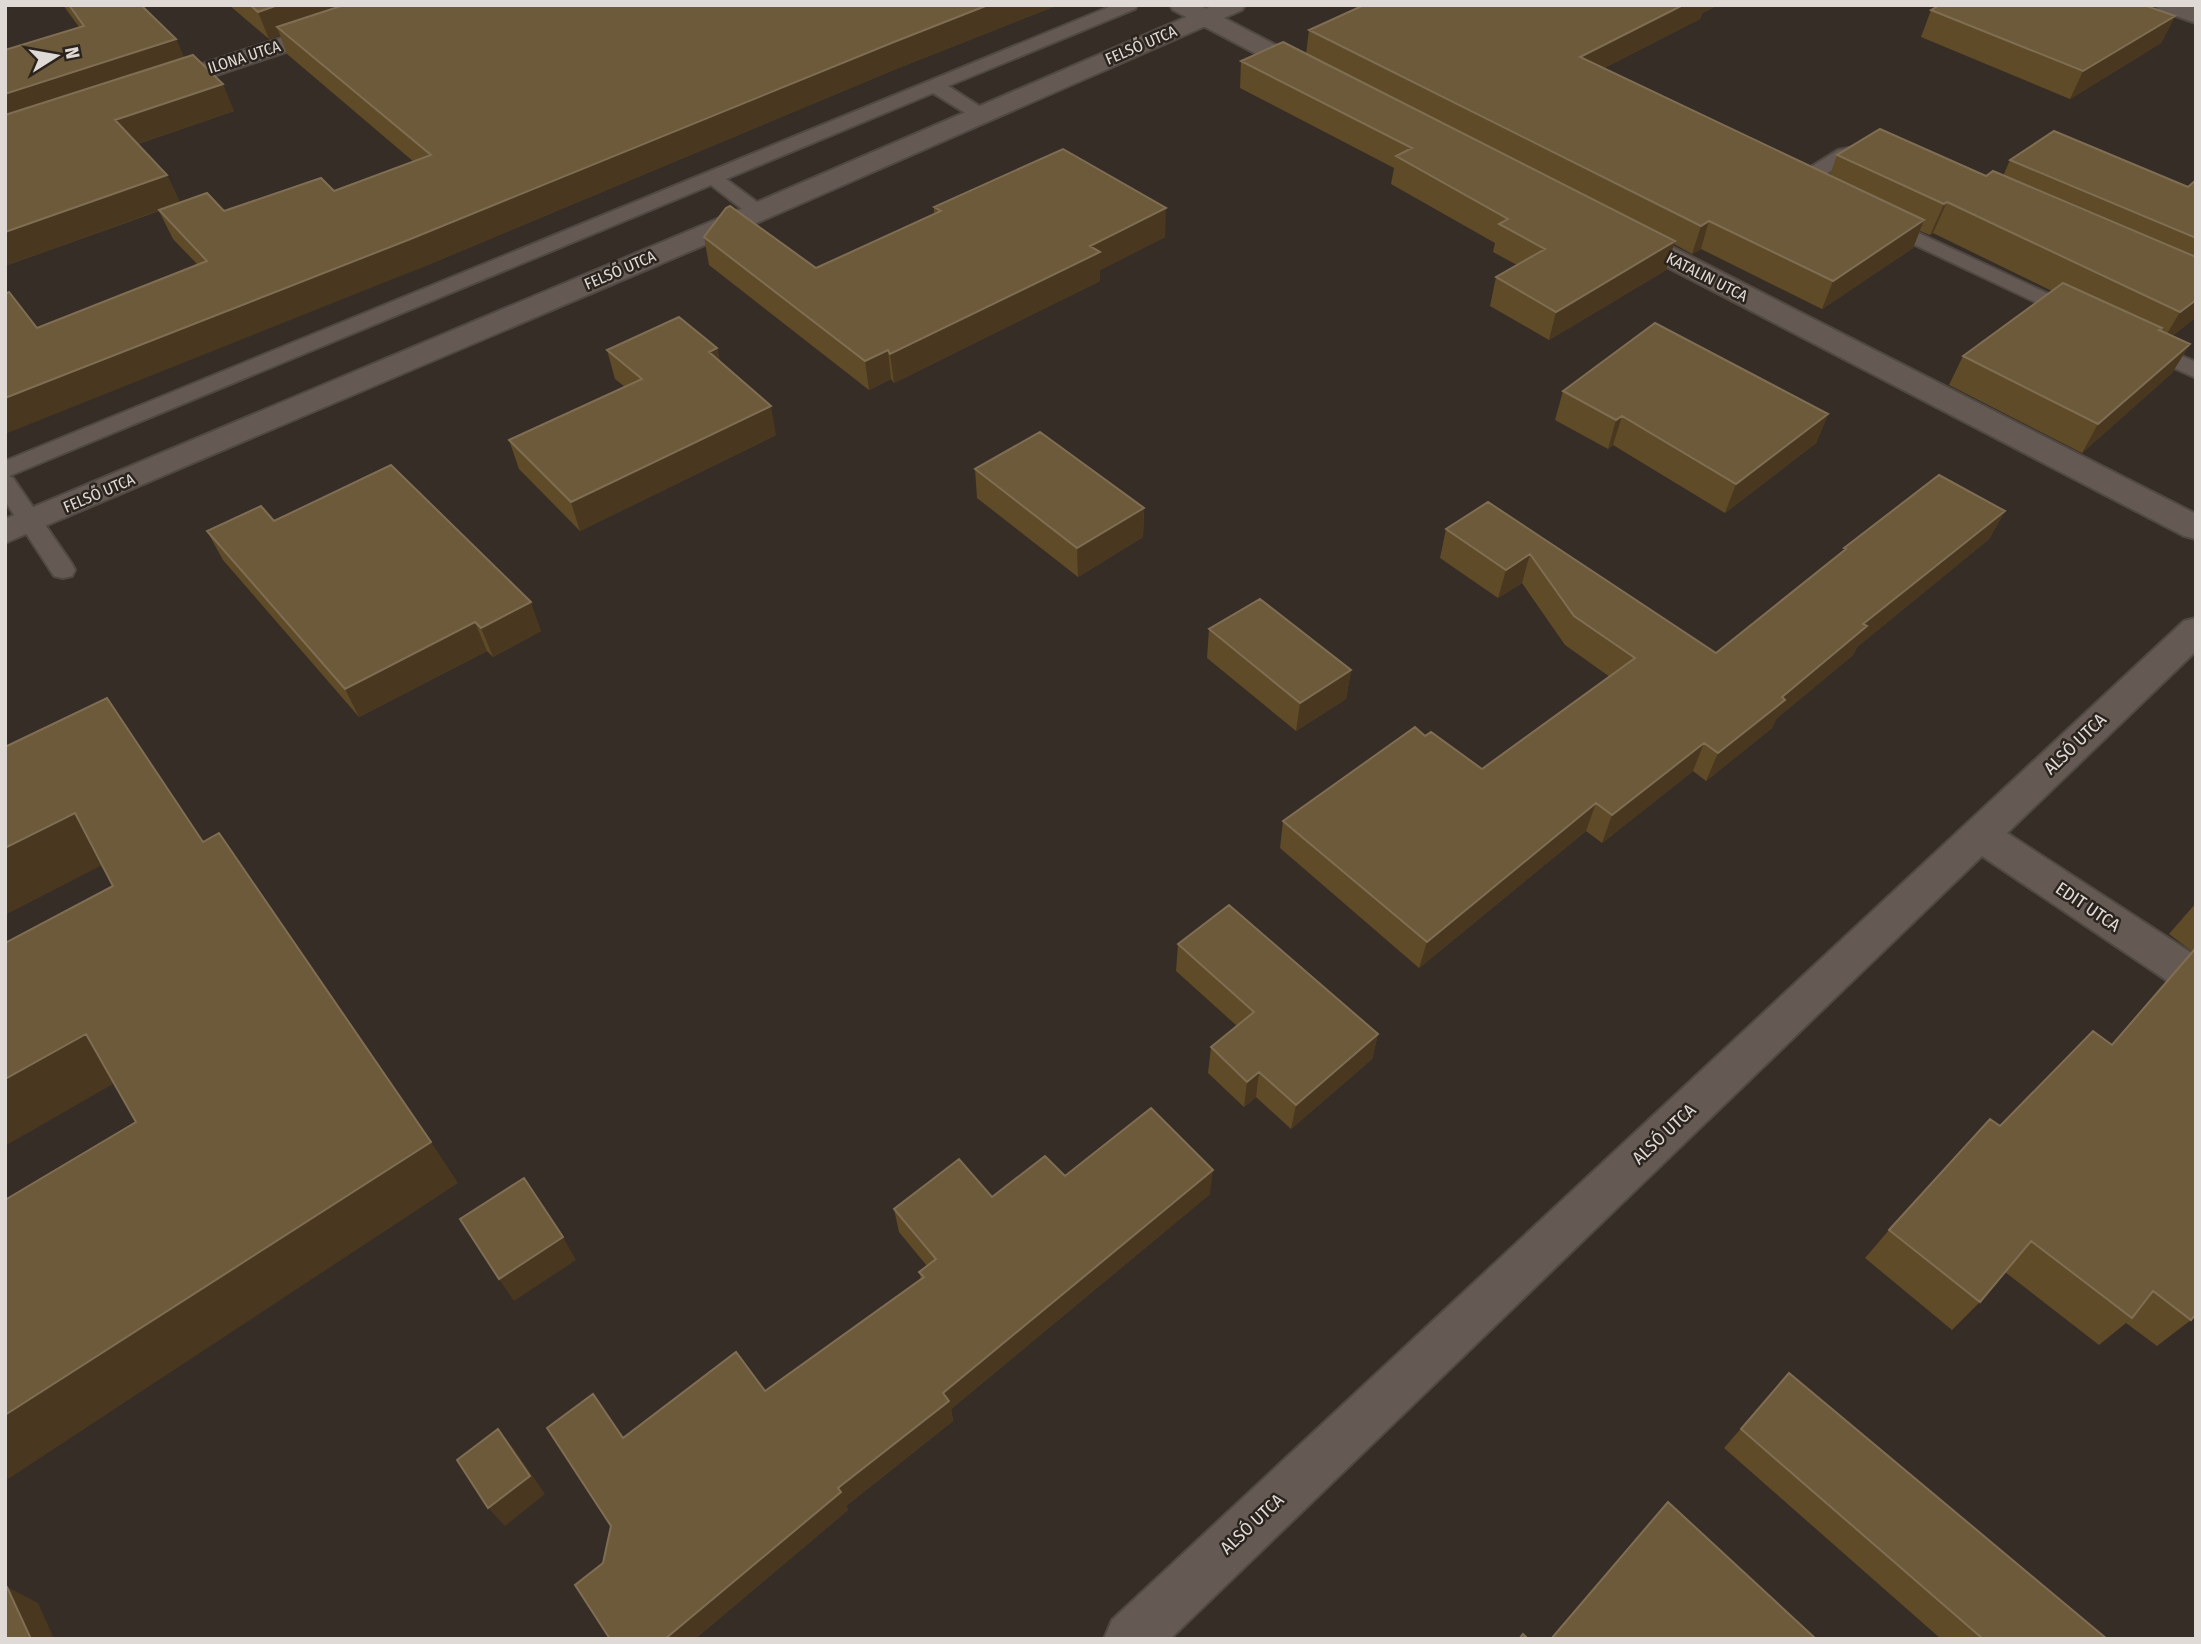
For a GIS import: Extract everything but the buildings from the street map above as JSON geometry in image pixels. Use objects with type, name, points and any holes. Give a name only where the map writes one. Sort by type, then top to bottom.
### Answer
[{"type":"street","name":"ILONA UTCA","points":[[136,94],[404,5]]},
{"type":"street","name":"FELSŐ UTCA","points":[[5,532],[981,115],[1193,12],[1234,5]]},
{"type":"street","points":[[2166,5],[2196,16]]},
{"type":"street","points":[[1193,12],[1339,88]]},
{"type":"street","name":"KATALIN UTCA","points":[[1598,220],[2196,528]]},
{"type":"street","name":"ALSÓ UTCA","points":[[1131,1639],[2196,630]]},
{"type":"street","name":"EDIT UTCA","points":[[1980,835],[2196,978]]},
{"type":"lane","points":[[5,470],[710,176],[1129,5]]},
{"type":"lane","points":[[933,85],[981,115]]},
{"type":"lane","points":[[1838,202],[1812,190],[1808,177],[1832,159],[1857,150],[1881,150],[1894,156]]},
{"type":"lane","points":[[710,176],[758,212]]},
{"type":"lane","points":[[1863,214],[2089,320]]},
{"type":"lane","points":[[2127,338],[2196,371]]},
{"type":"lane","points":[[5,483],[63,570]]}]
